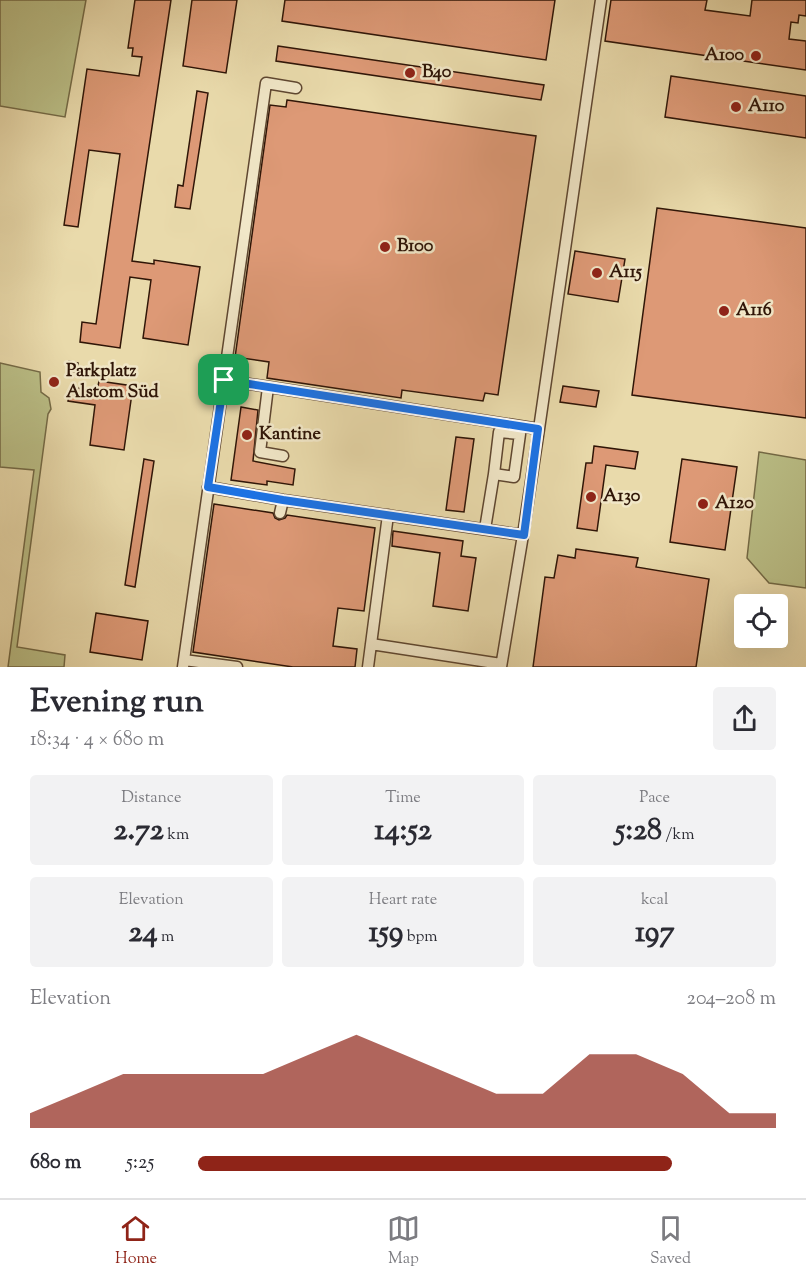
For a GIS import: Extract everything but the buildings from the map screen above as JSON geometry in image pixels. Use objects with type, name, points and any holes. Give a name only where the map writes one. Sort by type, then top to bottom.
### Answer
[{"type":"lane","points":[[371,644],[501,666],[524,535],[601,0]]},
{"type":"lane","points":[[237,667],[183,663],[266,83],[296,88]]},
{"type":"lane","points":[[224,380],[538,429]]},
{"type":"lane","points":[[268,387],[260,452],[283,456]]},
{"type":"lane","points":[[485,529],[494,474]]},
{"type":"lane","points":[[208,487],[524,535]]},
{"type":"lane","points":[[280,513],[283,500]]},
{"type":"lane","points":[[368,667],[388,515]]},
{"type":"green space","points":[[0,0],[86,0],[65,117],[0,106]]},
{"type":"green space","points":[[0,363],[40,372],[41,392],[49,398],[51,409],[48,414],[17,647],[65,655],[64,667],[8,667],[34,470],[0,467]]},
{"type":"green space","points":[[759,452],[806,460],[806,588],[769,583],[747,558]]},
{"type":"place","name":"A100","points":[[756,56]]},
{"type":"place","name":"B40","points":[[410,73]]},
{"type":"place","name":"A110","points":[[736,107]]},
{"type":"place","name":"B100","points":[[385,247]]},
{"type":"place","name":"A115","points":[[597,273]]},
{"type":"place","name":"A116","points":[[724,311]]},
{"type":"place","name":"Parkplatz Alstom Süd","points":[[54,382]]},
{"type":"place","name":"Kantine","points":[[247,435]]},
{"type":"place","name":"A130","points":[[591,497]]},
{"type":"place","name":"A120","points":[[703,504]]},
{"type":"route","points":[[224,380],[538,429],[524,535],[208,487],[224,380]]}]
